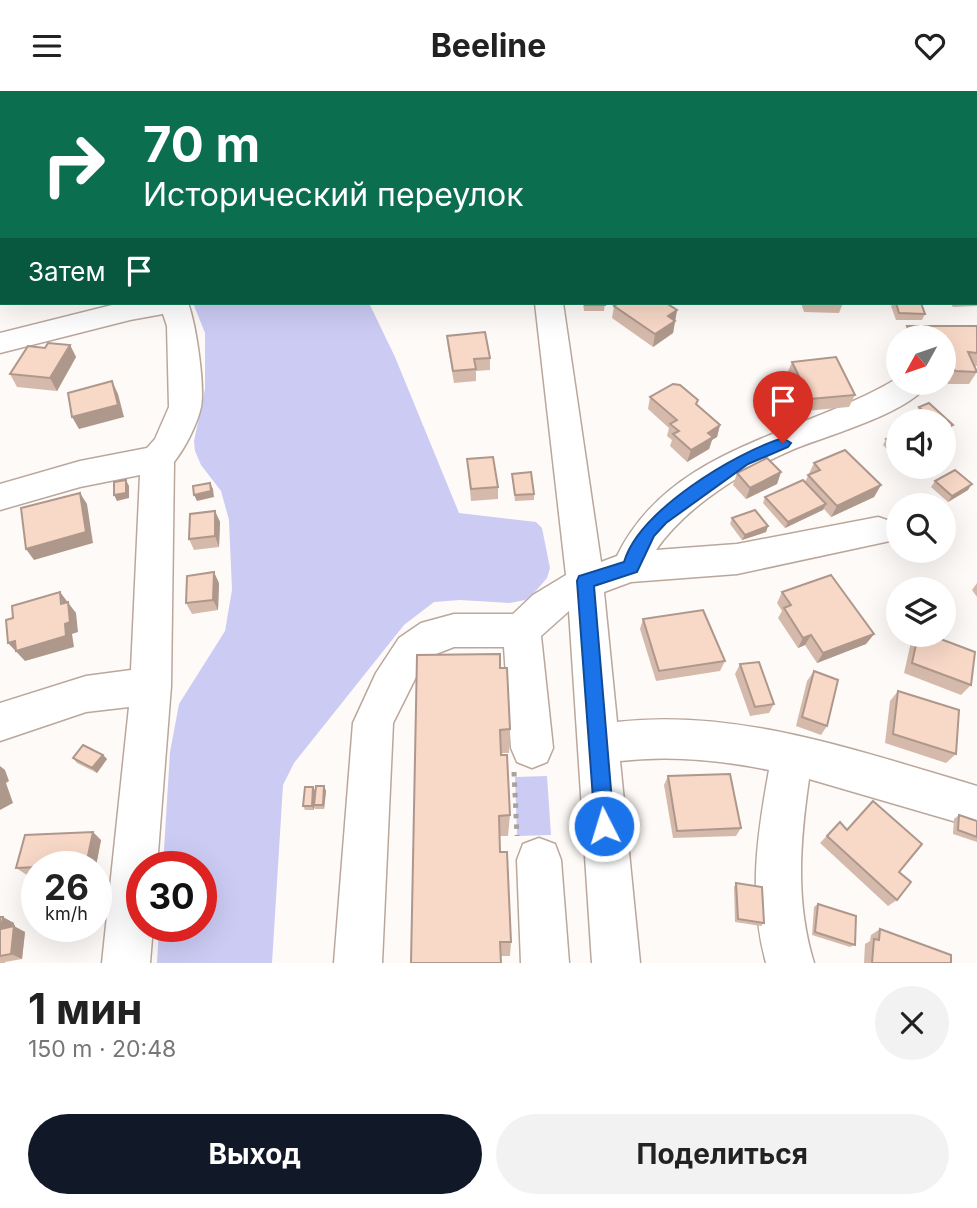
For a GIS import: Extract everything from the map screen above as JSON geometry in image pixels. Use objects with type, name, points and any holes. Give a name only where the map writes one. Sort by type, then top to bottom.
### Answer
[{"type":"street","points":[[0,343],[130,310],[161,305]]},
{"type":"street","points":[[0,497],[80,474],[157,459],[168,446],[185,407],[182,326],[175,305]]},
{"type":"street","points":[[549,305],[585,581],[616,963]]},
{"type":"street","points":[[631,567],[634,555],[648,531],[660,519],[743,460],[904,402]]},
{"type":"street","points":[[126,963],[151,686],[158,517],[157,459]]},
{"type":"street","points":[[523,758],[522,631],[541,608],[562,593],[585,581],[631,567],[737,559],[878,531]]},
{"type":"street","points":[[358,963],[373,723],[386,694],[414,647],[436,634],[495,629],[522,631]]},
{"type":"street","points":[[0,722],[86,694],[151,686]]},
{"type":"street","points":[[598,744],[620,740],[706,740],[792,755],[977,807]]},
{"type":"street","points":[[790,963],[779,934],[776,863],[792,755]]},
{"type":"street","points":[[528,846],[545,963]]},
{"type":"path","points":[[523,758],[528,846]]},
{"type":"shaded area","points":[[194,305],[370,305],[395,357],[459,513],[536,522],[542,528],[550,568],[547,578],[525,600],[510,603],[460,600],[434,602],[404,625],[294,763],[283,785],[272,963],[157,963],[158,942],[217,942],[217,851],[164,851],[170,752],[179,704],[225,631],[232,590],[229,520],[221,491],[201,465],[195,451],[194,441],[205,389],[205,333]]},
{"type":"shaded area","points":[[547,776],[551,835],[517,836],[515,777]]},
{"type":"building","points":[[669,305],[677,310],[668,316],[675,321],[655,334],[614,306]]},
{"type":"building","points":[[897,305],[922,305],[925,314],[899,313]]},
{"type":"building","points":[[956,326],[977,326],[977,353],[968,352],[977,372],[956,371]]},
{"type":"building","points":[[485,332],[490,358],[474,359],[476,369],[453,371],[447,336]]},
{"type":"building","points":[[48,343],[70,345],[50,378],[10,374],[28,346],[45,348]]},
{"type":"building","points":[[836,357],[855,395],[810,399],[792,362]]},
{"type":"building","points":[[112,381],[118,405],[72,417],[68,393]]},
{"type":"building","points":[[673,384],[680,385],[698,400],[696,404],[720,425],[708,433],[713,437],[691,450],[673,434],[679,431],[670,424],[677,420],[650,397]]},
{"type":"building","points":[[929,403],[936,409],[921,409],[919,407]]},
{"type":"building","points":[[845,450],[881,485],[837,506],[808,475],[820,470],[814,463]]},
{"type":"building","points":[[493,457],[498,487],[471,489],[467,459]]},
{"type":"building","points":[[767,458],[781,472],[750,488],[737,473]]},
{"type":"building","points":[[956,471],[972,484],[956,494],[949,493],[935,481],[956,479]]},
{"type":"building","points":[[531,472],[534,494],[515,495],[512,474]]},
{"type":"building","points":[[126,480],[126,493],[114,495],[114,482]]},
{"type":"building","points":[[803,480],[826,504],[788,522],[765,497]]},
{"type":"building","points":[[210,483],[211,491],[194,495],[193,486]]},
{"type":"building","points":[[80,493],[86,532],[26,549],[21,508]]},
{"type":"building","points":[[755,510],[768,526],[745,535],[732,518]]},
{"type":"building","points":[[215,511],[215,536],[189,539],[190,514]]},
{"type":"building","points":[[214,572],[213,600],[186,603],[187,576]]},
{"type":"building","points":[[831,575],[874,634],[823,653],[811,635],[803,638],[784,608],[791,605],[782,592]]},
{"type":"building","points":[[60,592],[61,604],[68,602],[70,622],[65,624],[66,636],[16,651],[15,641],[8,643],[6,620],[13,618],[12,606]]},
{"type":"building","points":[[703,610],[725,661],[659,671],[643,619]]},
{"type":"building","points":[[956,645],[975,652],[971,685],[912,663],[915,647],[956,647]]},
{"type":"building","points":[[500,654],[500,668],[507,668],[510,729],[500,730],[501,755],[507,755],[510,815],[499,816],[500,852],[507,852],[511,942],[500,942],[501,963],[411,963],[417,655]]},
{"type":"building","points":[[759,662],[774,704],[755,707],[740,664]]},
{"type":"building","points":[[814,671],[838,680],[827,726],[802,717]]},
{"type":"building","points":[[898,691],[959,710],[956,754],[893,734]]},
{"type":"building","points":[[83,745],[103,755],[92,768],[73,758]]},
{"type":"building","points":[[730,774],[741,828],[677,831],[668,776]]},
{"type":"building","points":[[316,786],[324,786],[323,805],[314,805]]},
{"type":"building","points":[[305,787],[313,787],[312,806],[303,806]]},
{"type":"building","points":[[873,801],[922,844],[899,872],[911,882],[897,900],[827,836],[840,822],[847,830]]},
{"type":"building","points":[[959,815],[977,821],[977,837],[958,830]]},
{"type":"building","points":[[93,832],[89,851],[21,851],[21,868],[16,868],[25,835]]},
{"type":"building","points":[[736,883],[762,887],[764,923],[738,919]]},
{"type":"building","points":[[818,904],[856,916],[855,945],[815,932]]},
{"type":"building","points":[[0,917],[3,917],[1,929],[14,926],[11,954],[0,956]]},
{"type":"building","points":[[880,929],[951,955],[951,963],[872,963],[874,939],[879,940]]},
{"type":"route","points":[[604,826],[585,581],[631,567],[634,555],[648,531],[660,519],[743,460],[783,443]]}]
